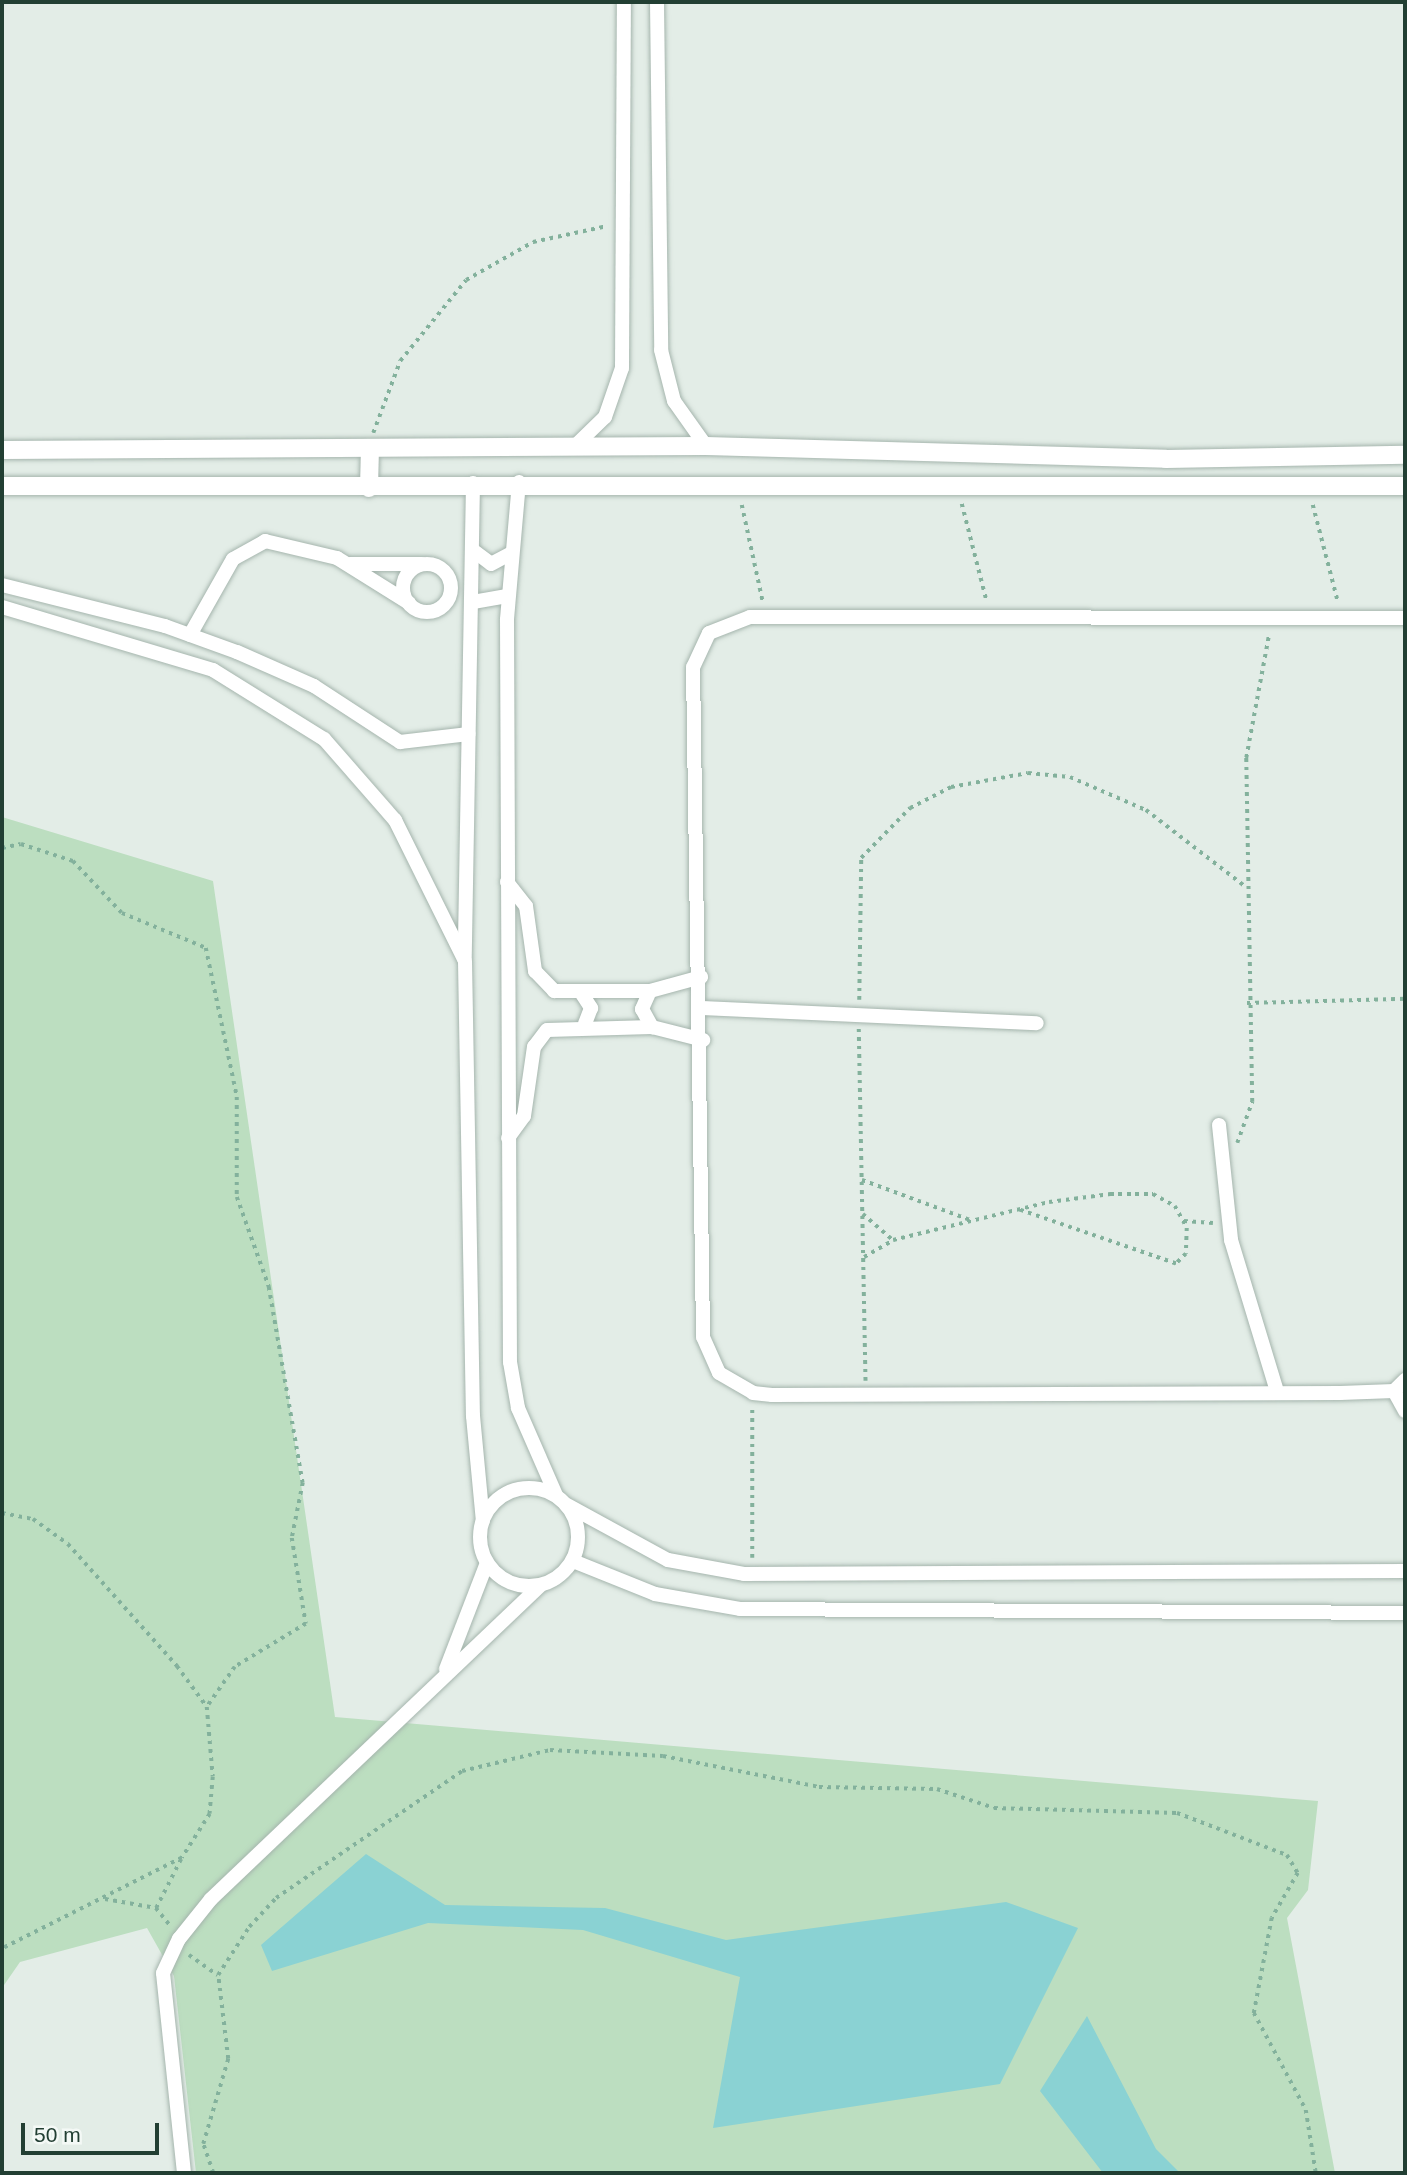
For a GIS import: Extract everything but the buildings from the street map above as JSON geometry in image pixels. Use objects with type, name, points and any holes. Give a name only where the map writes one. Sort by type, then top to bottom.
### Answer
[{"type":"street","points":[[574,447],[605,417],[620,381],[624,2]]},
{"type":"street","points":[[657,2],[661,350],[674,401],[706,446]]},
{"type":"street","points":[[2,450],[706,446],[1166,459],[1405,455]]},
{"type":"street","points":[[369,488],[370,449]]},
{"type":"street","points":[[1166,459],[1167,488]]},
{"type":"street","points":[[2,486],[369,488],[519,482],[1167,488],[1405,486]]},
{"type":"street","points":[[184,2173],[163,1973],[173,1949],[211,1899],[446,1670],[497,1633],[540,1586],[573,1561],[579,1532],[518,1408],[510,1362],[508,596],[519,482]]},
{"type":"street","points":[[446,1670],[487,1563],[472,1416],[465,961],[474,551],[473,483]]},
{"type":"street","points":[[190,635],[233,559],[252,544],[279,541],[350,564],[427,612],[450,595],[442,568],[422,564],[350,564]]},
{"type":"street","points":[[474,551],[491,564],[510,554]]},
{"type":"street","points":[[409,603],[404,580],[422,564]]},
{"type":"street","points":[[2,585],[190,635],[221,646],[314,686],[400,742],[469,734]]},
{"type":"street","points":[[473,602],[508,596]]},
{"type":"street","points":[[2,607],[213,670],[324,739],[367,781],[395,820],[465,961]]},
{"type":"street","points":[[1405,618],[766,617],[728,621],[709,633],[693,667],[703,1040],[703,1337],[719,1373],[752,1393],[1276,1388],[1394,1391],[1405,1380]]},
{"type":"street","points":[[213,670],[221,646]]},
{"type":"street","points":[[508,882],[526,906],[535,971],[554,991],[582,994],[650,990],[701,977]]},
{"type":"street","points":[[650,990],[642,1009],[652,1027]]},
{"type":"street","points":[[582,994],[591,1008],[585,1024]]},
{"type":"street","points":[[702,1008],[1037,1023]]},
{"type":"street","points":[[508,1138],[528,1103],[539,1038],[556,1026],[585,1024],[652,1027],[703,1040]]},
{"type":"street","points":[[1219,1125],[1220,1163],[1228,1223],[1276,1388]]},
{"type":"street","points":[[1394,1391],[1405,1411]]},
{"type":"street","points":[[483,1521],[513,1491],[561,1500],[668,1560],[752,1574],[1405,1571]]},
{"type":"street","points":[[573,1561],[655,1594],[740,1609],[1405,1613]]},
{"type":"street","points":[[487,1563],[519,1586],[540,1586]]},
{"type":"path","points":[[370,449],[400,361],[466,280],[533,242],[623,223]]},
{"type":"path","points":[[962,504],[991,617]]},
{"type":"path","points":[[741,505],[766,617]]},
{"type":"path","points":[[1313,505],[1342,618]]},
{"type":"path","points":[[1220,1163],[1247,1125],[1252,1102],[1247,1003],[1246,758],[1272,618]]},
{"type":"path","points":[[867,1394],[859,1015],[861,858],[910,808],[951,788],[1028,773],[1070,777],[1146,810],[1246,887]]},
{"type":"path","points":[[2,848],[21,844],[73,861],[122,913],[206,948],[237,1097],[237,1197],[269,1287],[303,1483],[292,1538],[306,1624],[235,1667],[208,1707],[210,1814],[182,1858],[156,1908],[103,1898]]},
{"type":"path","points":[[1247,1003],[1405,999]]},
{"type":"path","points":[[862,1180],[972,1221]]},
{"type":"path","points":[[864,1257],[893,1240],[972,1221],[1019,1210],[1079,1196],[1153,1194],[1175,1206],[1184,1221],[1186,1254],[1176,1264],[1019,1210]]},
{"type":"path","points":[[863,1214],[893,1240]]},
{"type":"path","points":[[1184,1221],[1228,1223]]},
{"type":"path","points":[[752,1393],[752,1574]]},
{"type":"path","points":[[2,1513],[33,1519],[68,1544],[208,1707]]},
{"type":"path","points":[[213,2173],[203,2144],[228,2059],[218,1975],[249,1927],[276,1898],[462,1771],[550,1750],[663,1756],[819,1787],[937,1789],[994,1808],[1177,1813],[1287,1855],[1298,1873],[1272,1918],[1254,2013],[1306,2110],[1316,2173]]},
{"type":"path","points":[[2,1949],[182,1858]]},
{"type":"green space","points":[[2,817],[213,881],[335,1717],[1318,1801],[1308,1890],[1287,1918],[1335,2173],[196,2173],[174,1976],[147,1928],[20,1962],[2,1988]]},
{"type":"water","points":[[366,1854],[445,1905],[605,1908],[726,1940],[1006,1902],[1078,1928],[1000,2084],[713,2128],[740,1977],[583,1930],[428,1923],[272,1971],[261,1945]]},
{"type":"water","points":[[1087,2016],[1156,2149],[1180,2173],[1103,2173],[1040,2091]]}]
